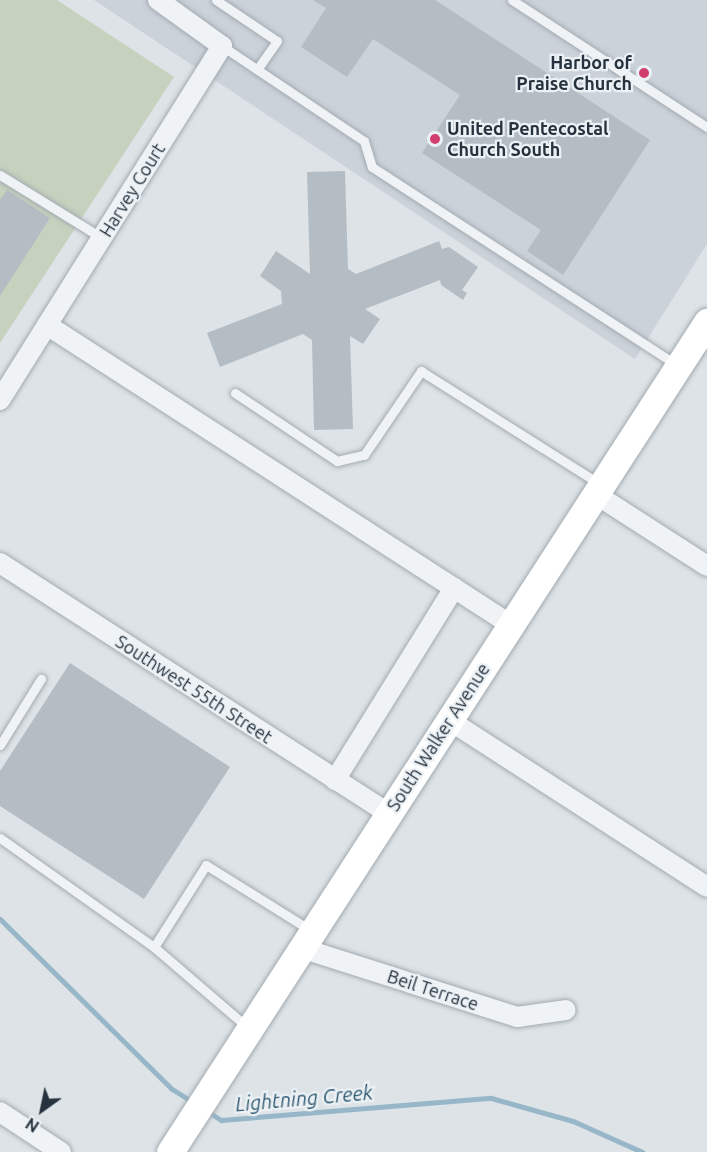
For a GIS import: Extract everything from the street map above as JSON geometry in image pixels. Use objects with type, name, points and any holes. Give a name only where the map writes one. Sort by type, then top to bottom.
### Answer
[{"type":"main road","name":"South Walker Avenue","points":[[170,1152],[707,322]]},
{"type":"street","points":[[158,0],[222,46]]},
{"type":"street","name":"Harvey Court","points":[[0,400],[222,46]]},
{"type":"street","points":[[47,325],[511,625]]},
{"type":"street","points":[[599,490],[707,566]]},
{"type":"street","name":"Southwest 55th Street","points":[[0,563],[388,814]]},
{"type":"street","points":[[335,780],[454,588]]},
{"type":"street","points":[[449,720],[707,887]]},
{"type":"street","name":"Beil Terrace","points":[[307,940],[517,1017],[566,1010]]},
{"type":"street","points":[[0,1112],[61,1152]]},
{"type":"lane","points":[[216,0],[276,41],[257,70]]},
{"type":"lane","points":[[510,1],[707,127]]},
{"type":"lane","points":[[222,46],[364,141],[372,167],[679,366]]},
{"type":"lane","points":[[0,175],[102,238]]},
{"type":"lane","points":[[235,393],[337,461],[364,455],[421,371],[599,490]]},
{"type":"lane","points":[[0,745],[41,679]]},
{"type":"lane","points":[[0,838],[154,947],[249,1029]]},
{"type":"lane","points":[[154,947],[206,865],[307,940]]},
{"type":"shaded area","points":[[94,0],[707,0],[707,244],[635,359]]},
{"type":"green space","points":[[0,0],[57,0],[174,77],[0,343]]},
{"type":"building","points":[[313,0],[435,0],[650,140],[563,275],[527,251],[541,230],[422,153],[460,95],[373,39],[347,77],[301,47],[326,8]]},
{"type":"building","points":[[345,171],[348,269],[356,274],[439,241],[442,249],[449,247],[478,267],[462,290],[467,293],[463,300],[441,285],[440,280],[365,309],[380,319],[363,344],[350,336],[353,429],[314,430],[312,340],[303,334],[220,367],[207,333],[282,304],[281,291],[260,276],[276,251],[310,274],[307,172]]},
{"type":"building","points":[[7,190],[50,218],[0,296],[0,200]]},
{"type":"building","points":[[70,663],[230,767],[144,899],[0,806],[0,771]]},
{"type":"waterway","name":"Lightning Creek","points":[[0,919],[172,1089],[194,1103]]},
{"type":"waterway","name":"Lightning Creek","points":[[207,1111],[221,1120],[491,1098],[573,1121],[642,1152]]},
{"type":"place","name":"Harbor of Praise Church","points":[[644,73]]},
{"type":"place","name":"United Pentecostal Church South","points":[[435,139]]}]
